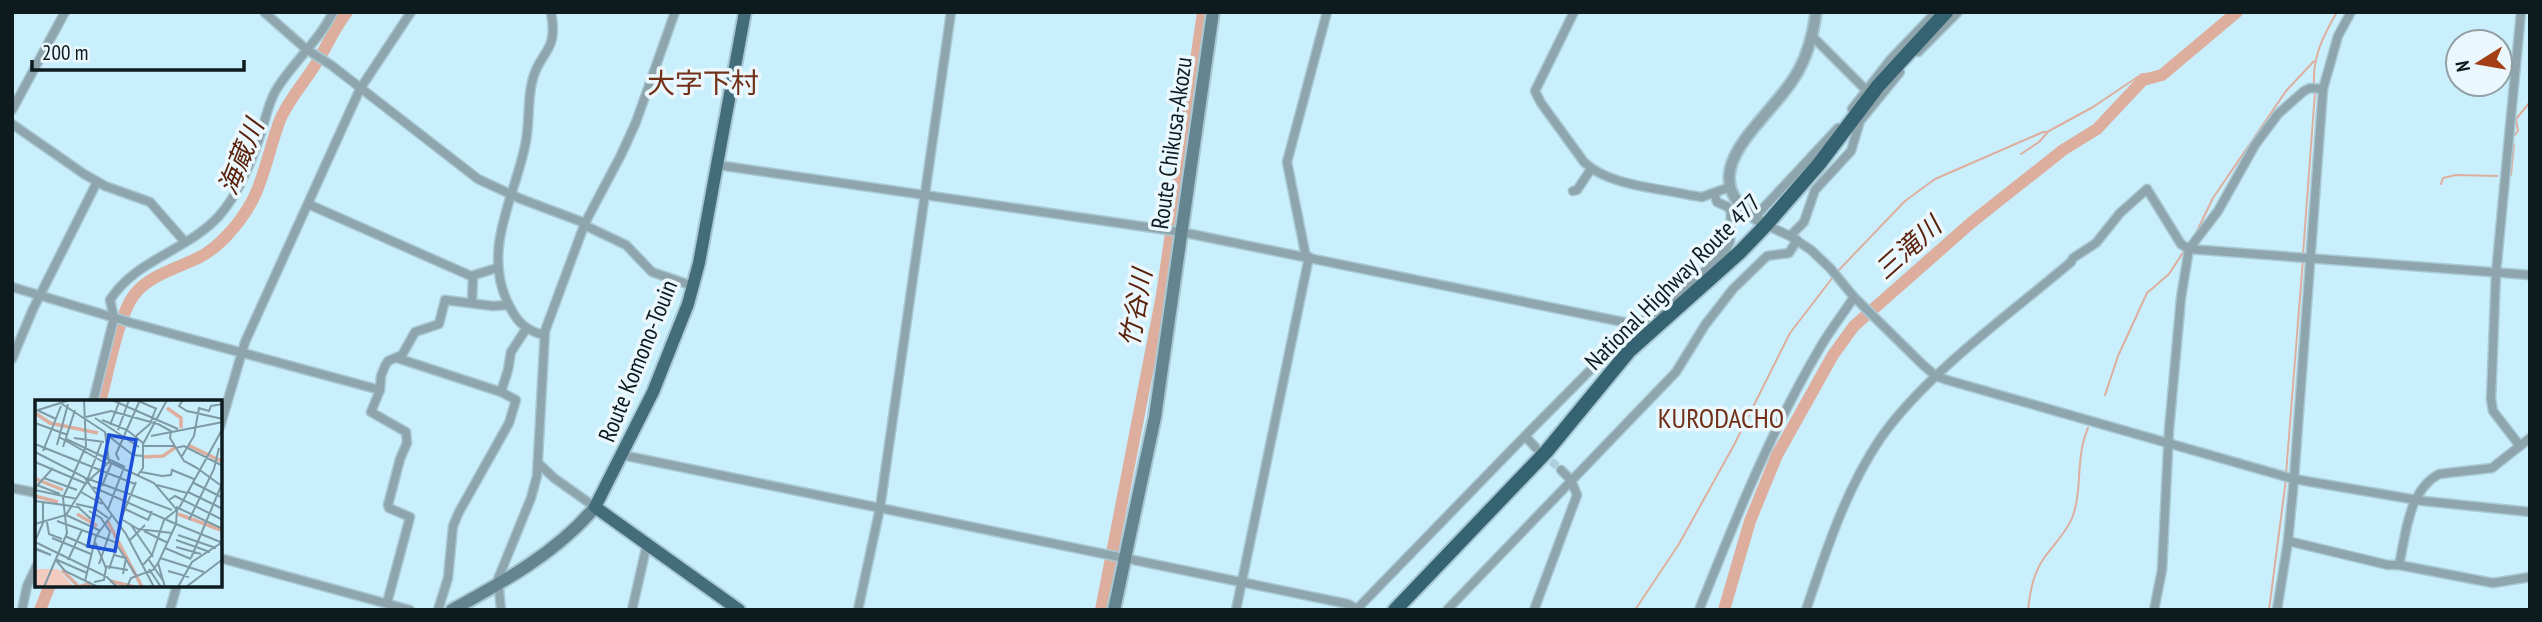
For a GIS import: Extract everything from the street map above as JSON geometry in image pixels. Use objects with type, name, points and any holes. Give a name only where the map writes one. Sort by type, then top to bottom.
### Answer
[{"type":"highway","name":"National Highway Route 477","points":[[1395,610],[1546,452],[1629,351],[1740,252],[1760,222],[1819,164],[1878,86],[1946,12]]},
{"type":"main road","name":"Route Komono-Touin","points":[[595,507],[663,370],[693,286],[746,12]]},
{"type":"main road","name":"Route Chikusa-Akozu","points":[[1114,610],[1154,417],[1213,12]]},
{"type":"main road","points":[[452,610],[560,541],[584,521],[595,507],[738,610]]},
{"type":"street","points":[[12,110],[65,12]]},
{"type":"street","points":[[93,400],[115,318],[110,300],[119,285],[139,269],[205,228],[228,205],[250,161],[275,92],[296,59],[311,51],[333,12]]},
{"type":"street","points":[[222,420],[242,353],[360,89],[411,12]]},
{"type":"street","points":[[544,335],[526,329],[516,318],[508,304],[497,268],[500,235],[527,139],[532,82],[553,40],[551,12]]},
{"type":"street","points":[[501,610],[497,583],[531,498],[538,463],[544,335],[585,224],[636,122],[675,12]]},
{"type":"street","points":[[858,610],[880,508],[951,12]]},
{"type":"street","points":[[1236,610],[1308,257],[1287,162],[1327,12]]},
{"type":"street","points":[[1574,12],[1535,91],[1541,103],[1591,169],[1606,177],[1702,197],[1730,187]]},
{"type":"street","points":[[1816,12],[1813,37],[1795,76],[1743,139],[1731,166],[1730,187],[1740,205],[1760,222],[1794,238],[1830,268],[1855,298],[1936,376],[2288,478],[2414,500],[2530,512]]},
{"type":"street","points":[[1760,222],[1891,59],[1936,12]]},
{"type":"street","points":[[1447,610],[1676,372],[1705,325],[1733,289],[1767,256],[1789,253],[1815,190],[1851,151],[1860,121],[1904,66],[1958,12]]},
{"type":"street","points":[[2277,610],[2288,541],[2288,478],[2317,88],[2351,12]]},
{"type":"street","points":[[2520,446],[2493,411],[2491,399],[2496,273],[2521,12]]},
{"type":"street","points":[[266,13],[311,51],[478,179],[585,224],[626,245],[652,272],[693,286]]},
{"type":"street","points":[[1813,37],[1866,90]]},
{"type":"street","points":[[2154,610],[2162,570],[2169,443],[2187,248],[2218,211],[2255,145],[2278,114],[2304,91],[2317,88]]},
{"type":"street","points":[[12,124],[97,182],[150,202],[185,242]]},
{"type":"street","points":[[717,165],[1158,228],[1638,325]]},
{"type":"street","points":[[1573,191],[1577,190],[1591,169]]},
{"type":"street","points":[[12,359],[97,182]]},
{"type":"street","points":[[1806,610],[1833,528],[1878,442],[1936,376],[2073,258],[2096,243],[2120,213],[2147,189],[2187,248]]},
{"type":"street","points":[[622,455],[1242,582],[1357,609],[1606,353],[1678,296],[1725,252],[1732,231],[1731,212],[1728,207],[1717,202],[1714,193]]},
{"type":"street","points":[[308,204],[472,276],[497,268]]},
{"type":"street","points":[[2187,248],[2530,275]]},
{"type":"street","points":[[472,276],[472,303]]},
{"type":"street","points":[[12,287],[130,323],[380,390]]},
{"type":"street","points":[[1699,610],[1772,438],[1822,344],[1855,298]]},
{"type":"street","points":[[387,603],[410,517],[389,508],[388,505],[408,439],[406,432],[371,412],[380,390],[381,376],[388,361],[402,355],[415,332],[439,324],[445,300],[493,306],[508,304]]},
{"type":"street","points":[[500,391],[511,352],[526,329]]},
{"type":"street","points":[[397,358],[500,391],[516,401],[509,423],[458,512],[453,526],[448,578],[438,610]]},
{"type":"street","points":[[1525,436],[1536,448]]},
{"type":"street","points":[[2399,565],[2414,500],[2433,477],[2492,468],[2530,438]]},
{"type":"street","points":[[538,463],[595,507]]},
{"type":"street","points":[[1534,610],[1577,495],[1571,480],[1561,470]]},
{"type":"street","points":[[12,488],[35,493]]},
{"type":"street","points":[[2288,541],[2388,565],[2493,583],[2530,577]]},
{"type":"street","points":[[632,610],[647,544]]},
{"type":"street","points":[[222,559],[410,610]]},
{"type":"street","points":[[22,610],[27,586],[35,569]]},
{"type":"street","points":[[170,610],[176,587]]},
{"type":"waterway","name":"海蔵川","points":[[101,400],[118,331],[128,304],[147,283],[206,254],[229,234],[242,217],[260,183],[284,112],[347,12]]},
{"type":"waterway","name":"竹谷川","points":[[1101,610],[1162,295],[1203,12]]},
{"type":"waterway","name":"三滝川","points":[[1724,610],[1750,521],[1777,455],[1833,355],[1854,326],[1972,222],[2063,150],[2097,129],[2143,80],[2162,75],[2237,12]]},
{"type":"waterway","points":[[2314,86],[2315,66],[2320,48],[2337,12]]},
{"type":"waterway","points":[[2195,235],[2213,198],[2286,91],[2314,61]]},
{"type":"waterway","points":[[1836,273],[1905,201],[1935,179],[2047,132],[2093,107],[2142,74],[2162,75]]},
{"type":"waterway","points":[[2303,254],[2315,92]]},
{"type":"waterway","points":[[2515,135],[2518,131],[2516,119],[2530,102]]},
{"type":"waterway","points":[[2021,154],[2047,133]]},
{"type":"waterway","points":[[2511,175],[2514,144]]},
{"type":"waterway","points":[[2441,184],[2443,178],[2456,175],[2497,176]]},
{"type":"waterway","points":[[2105,395],[2118,356],[2147,293],[2169,274],[2184,251]]},
{"type":"waterway","points":[[2286,474],[2303,259]]},
{"type":"waterway","points":[[1635,610],[1679,544],[1734,445],[1790,333],[1833,277]]},
{"type":"waterway","points":[[2028,610],[2037,570],[2072,518],[2088,428]]},
{"type":"waterway","points":[[2269,610],[2286,479]]},
{"type":"waterway","name":"海蔵川","points":[[40,610],[49,587]]},
{"type":"tunnel","points":[[1542,453],[1561,470]]},
{"type":"district","name":"大字下村","points":[[703,83]]},
{"type":"district","name":"KURODACHO","points":[[1721,418]]}]
